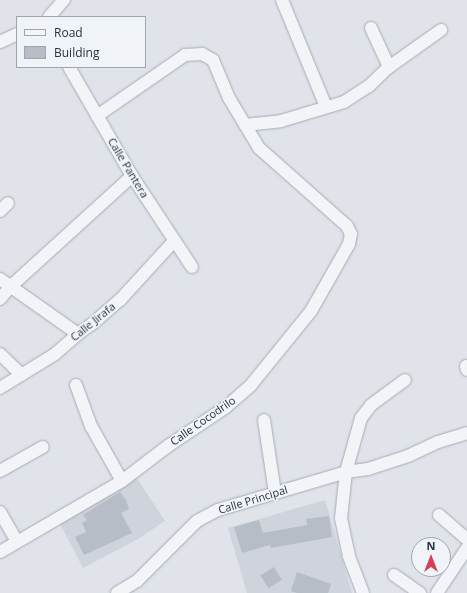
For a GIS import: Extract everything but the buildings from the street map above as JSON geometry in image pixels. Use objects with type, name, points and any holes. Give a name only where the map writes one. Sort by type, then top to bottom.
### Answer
[{"type":"street","points":[[50,16],[64,0]]},
{"type":"street","points":[[282,0],[326,107]]},
{"type":"street","points":[[371,28],[389,67]]},
{"type":"street","points":[[97,116],[185,55],[202,54],[213,60],[229,98],[245,125],[281,121],[344,102],[369,86],[389,67],[441,30]]},
{"type":"street","points":[[0,42],[16,34]]},
{"type":"street","name":"Calle Pantera","points":[[70,68],[132,176],[192,267]]},
{"type":"street","name":"Calle Cocodrilo","points":[[0,552],[122,481],[168,446],[226,407],[251,385],[311,311],[350,244],[351,234],[347,226],[260,148],[245,125]]},
{"type":"street","points":[[0,299],[10,288],[132,176]]},
{"type":"street","name":"Calle Jirafa","points":[[0,388],[55,354],[92,324],[120,300],[174,241]]},
{"type":"street","points":[[0,279],[10,288],[78,334]]},
{"type":"street","points":[[0,354],[22,375]]},
{"type":"street","points":[[363,593],[350,556],[341,518],[346,472],[361,418],[371,405],[405,380]]},
{"type":"street","points":[[76,385],[91,426],[122,481]]},
{"type":"street","points":[[264,420],[275,493]]},
{"type":"street","name":"Calle Principal","points":[[117,593],[137,580],[197,521],[218,510],[346,472],[368,469],[408,456],[438,442],[467,433]]},
{"type":"street","points":[[0,471],[43,447]]},
{"type":"street","points":[[0,512],[17,542]]},
{"type":"street","points":[[439,515],[467,539]]},
{"type":"street","points":[[437,593],[467,548]]},
{"type":"street","points":[[394,575],[420,593]]},
{"type":"shaded area","points":[[136,477],[165,521],[138,539],[83,568],[59,522]]},
{"type":"shaded area","points":[[325,500],[352,593],[247,593],[228,528]]}]
